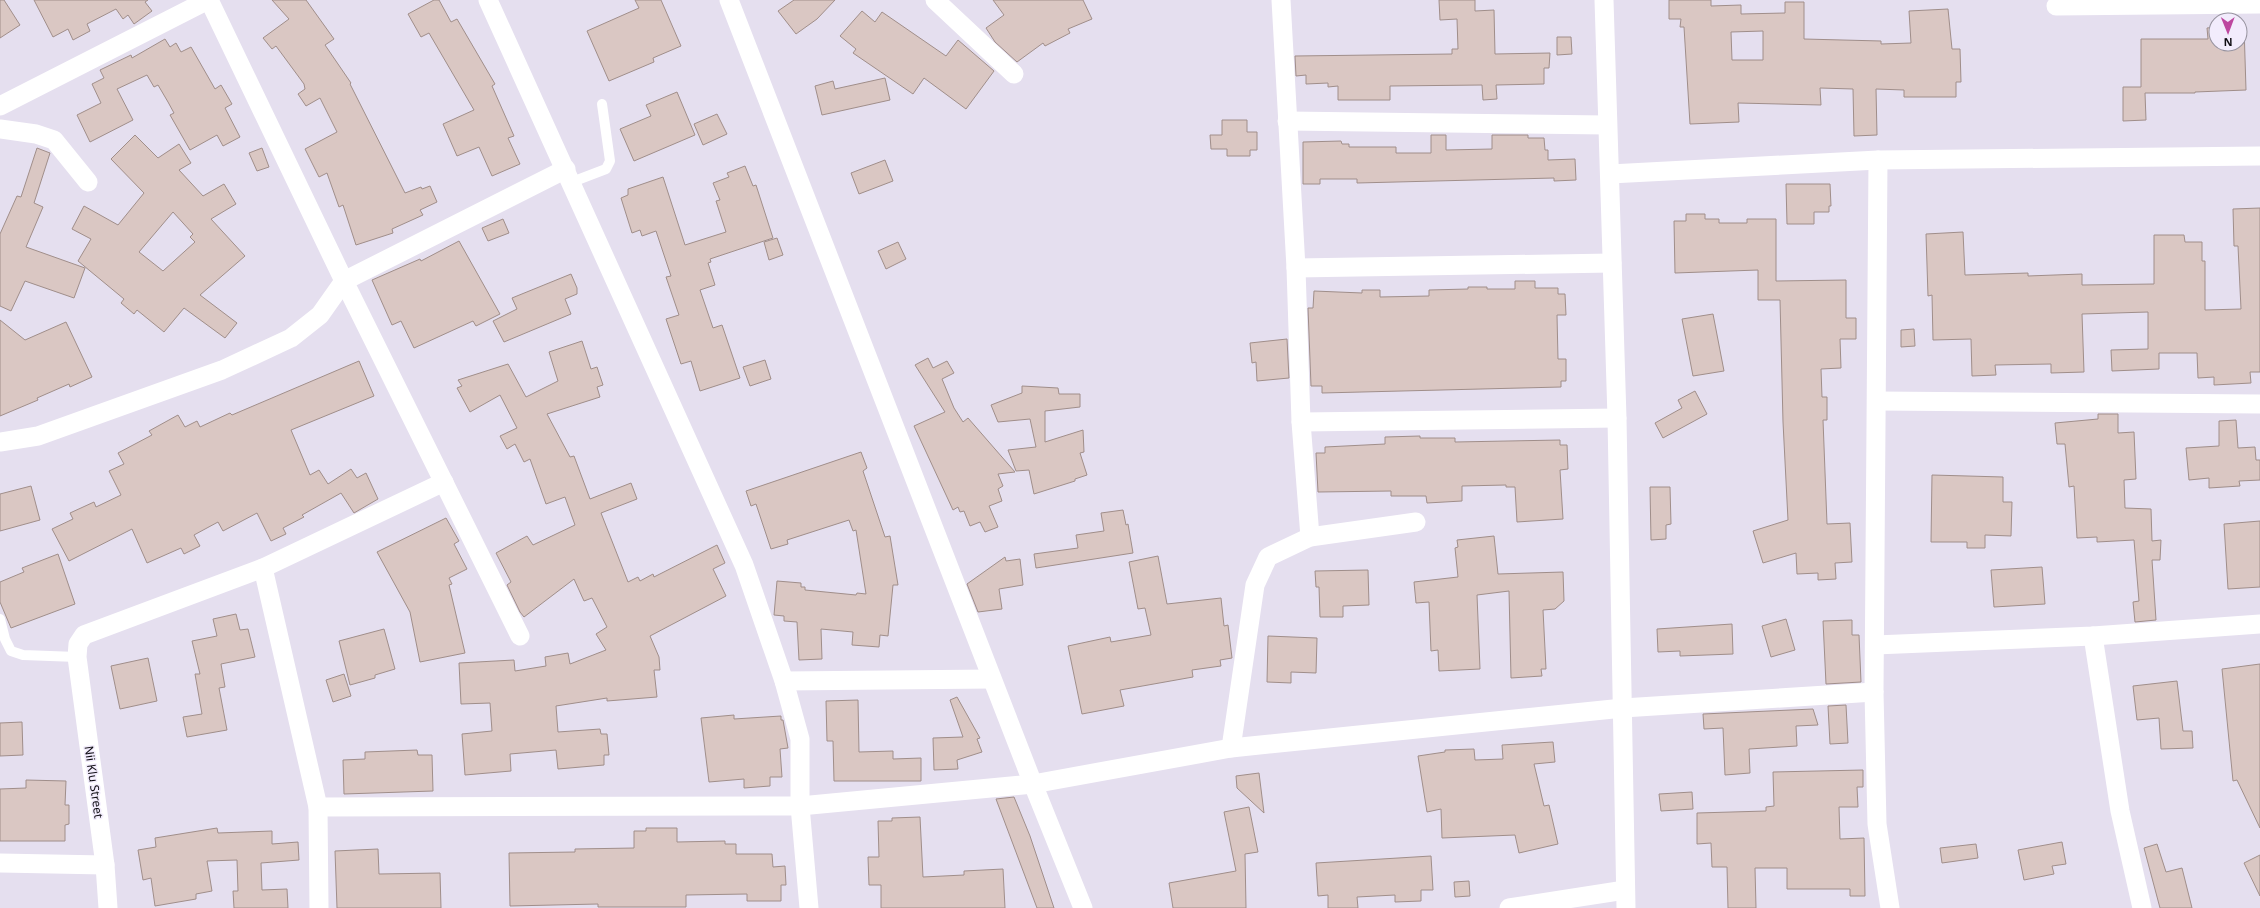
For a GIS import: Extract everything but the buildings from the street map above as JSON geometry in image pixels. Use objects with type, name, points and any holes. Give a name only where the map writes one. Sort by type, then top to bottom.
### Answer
[{"type":"street","points":[[0,106],[209,0],[344,281],[520,636]]},
{"type":"street","points":[[488,0],[569,175],[744,565],[784,681],[800,739],[800,806],[809,908]]},
{"type":"street","points":[[729,0],[992,679],[1083,908]]},
{"type":"street","points":[[935,0],[1014,74]]},
{"type":"street","points":[[1281,0],[1296,268],[1302,422],[1310,537]]},
{"type":"street","points":[[1509,908],[1625,899],[1617,418],[1604,0]]},
{"type":"street","points":[[2056,6],[2260,4]]},
{"type":"street","points":[[1287,122],[1607,125]]},
{"type":"street","points":[[0,129],[36,134],[54,140],[88,182]]},
{"type":"street","points":[[1610,174],[1878,160],[2260,156]]},
{"type":"street","points":[[1878,160],[1874,692],[1877,824],[1890,908]]},
{"type":"street","points":[[0,442],[38,436],[222,370],[284,341],[320,315],[344,281],[569,175]]},
{"type":"street","points":[[1296,268],[1612,263]]},
{"type":"street","points":[[1877,401],[2260,404]]},
{"type":"street","points":[[1302,422],[1617,418]]},
{"type":"street","points":[[77,657],[78,644],[84,635],[263,568],[444,482]]},
{"type":"street","points":[[1231,748],[1255,585],[1268,557],[1310,537],[1416,522]]},
{"type":"street","points":[[263,568],[318,807],[319,908]]},
{"type":"street","points":[[1875,645],[2093,636],[2260,624]]},
{"type":"street","points":[[2093,636],[2120,811],[2142,908]]},
{"type":"street","name":"Nii Klu Street","points":[[77,657],[105,865],[108,908]]},
{"type":"street","points":[[784,681],[992,679]]},
{"type":"street","points":[[318,807],[800,806],[1033,784],[1231,748],[1623,708],[1874,692]]},
{"type":"street","points":[[0,863],[105,865]]},
{"type":"lane","points":[[569,175],[606,168],[610,161],[602,104]]},
{"type":"lane","points":[[0,619],[5,639],[11,651],[23,655],[77,657]]}]
